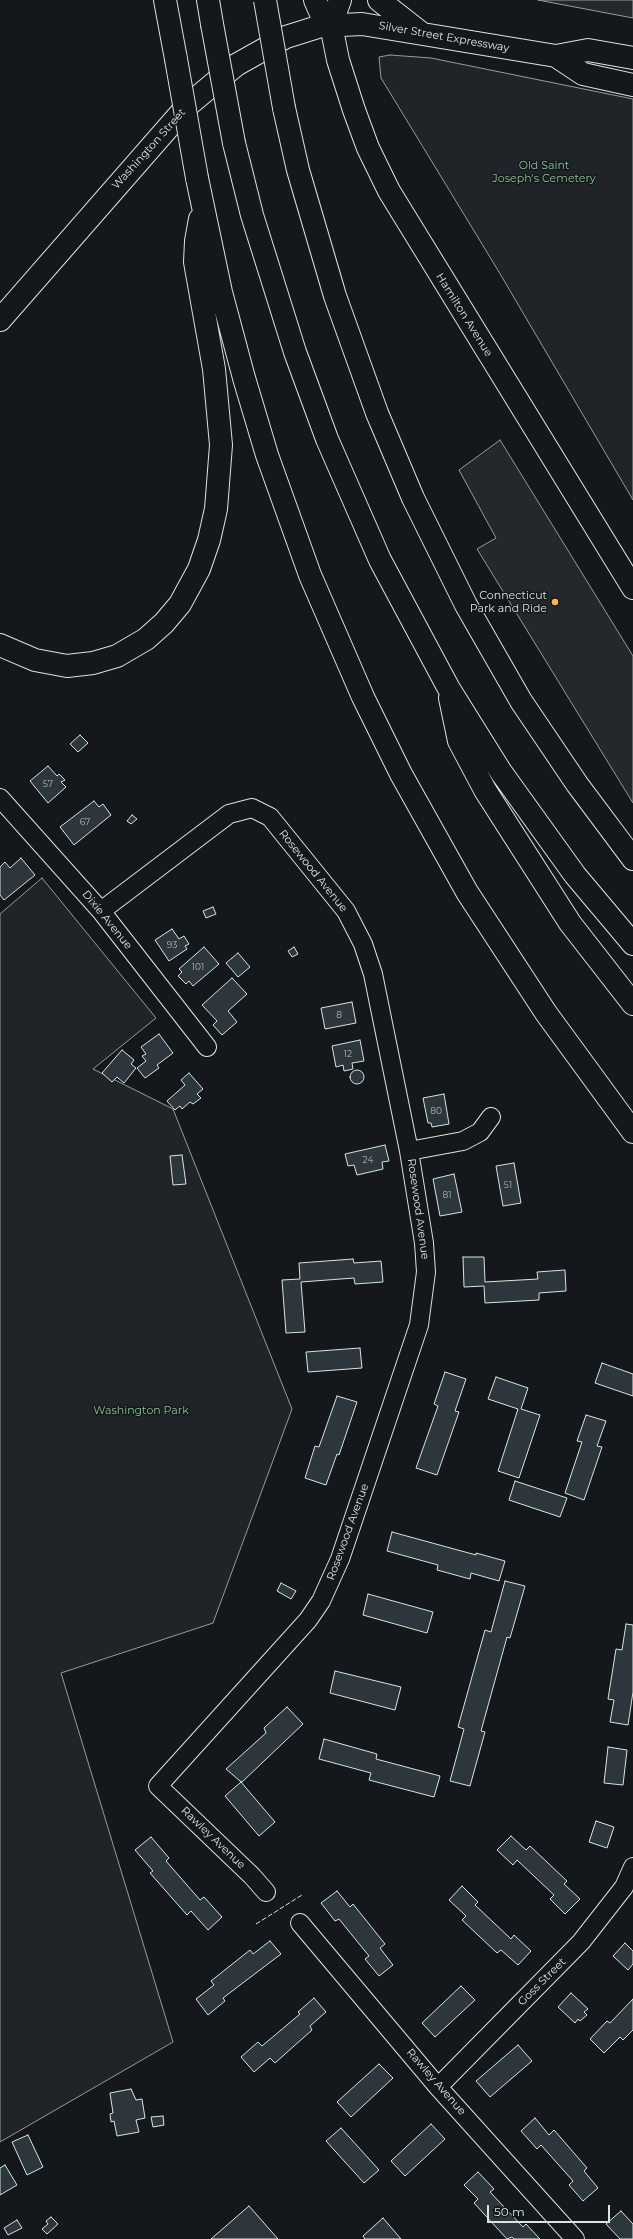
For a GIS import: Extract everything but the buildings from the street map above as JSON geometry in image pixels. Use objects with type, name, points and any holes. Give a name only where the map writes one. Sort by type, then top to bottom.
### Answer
[{"type":"main road","points":[[165,0],[202,208],[232,334],[267,455],[310,575],[363,697],[401,774],[467,892],[546,1013],[633,1132]]},
{"type":"main road","points":[[208,0],[234,143],[252,215],[280,307],[327,439],[380,560],[448,687],[497,765],[538,826],[575,875],[633,944]]},
{"type":"main road","points":[[265,0],[284,108],[298,170],[335,296],[377,413],[413,498],[466,605],[521,701],[577,784],[633,859]]},
{"type":"main road","points":[[315,0],[322,16],[331,25],[340,0]]},
{"type":"main road","points":[[379,0],[422,34]]},
{"type":"main road","name":"Silver Street Expressway","points":[[331,25],[362,24],[556,56],[588,50],[633,58]]},
{"type":"main road","name":"Washington Street","points":[[0,320],[166,129],[198,95],[236,65],[267,46],[301,32],[331,25]]},
{"type":"main road","name":"Hamilton Avenue","points":[[331,25],[340,68],[354,110],[368,148],[389,191],[544,446],[633,588]]},
{"type":"main road","name":"Silver Street Expressway","points":[[556,56],[583,74],[633,85]]},
{"type":"main road","points":[[0,645],[24,657],[56,665],[83,665],[117,656],[142,641],[164,623],[180,604],[196,576],[205,555],[214,520],[220,472],[220,428],[214,369],[195,262],[196,241],[202,208]]},
{"type":"main road","points":[[448,687],[458,737],[485,790],[570,923],[633,1004]]},
{"type":"street","name":"Dixie Avenue","points":[[0,798],[101,911],[207,1047]]},
{"type":"street","name":"Rosewood Avenue","points":[[101,911],[229,814],[252,808],[270,817],[346,911],[363,944],[373,974],[409,1151],[424,1243],[426,1272],[419,1326],[340,1559],[321,1601],[308,1620],[158,1786]]},
{"type":"street","points":[[409,1151],[464,1141],[480,1132],[491,1116]]},
{"type":"street","name":"Rawley Avenue","points":[[158,1786],[252,1876],[266,1892]]},
{"type":"street","name":"Goss Street","points":[[438,2087],[581,1942],[624,1887],[633,1867]]},
{"type":"street","name":"Rawley Avenue","points":[[300,1923],[438,2087],[575,2239]]},
{"type":"green space","name":"Old Saint Joseph's Cemetery","points":[[390,55],[431,58],[633,99],[633,500],[499,272],[381,78],[379,57]]},
{"type":"green space","name":"Washington Park","points":[[42,878],[156,1018],[93,1069],[173,1109],[292,1409],[213,1623],[61,1673],[173,2042],[0,2142],[0,914]]},
{"type":"shaded area","points":[[538,0],[633,0],[633,18]]},
{"type":"shaded area","name":"Connecticut Park and Ride","points":[[500,440],[633,656],[633,803],[477,549],[496,538],[459,470]]},
{"type":"fence","points":[[256,1924],[302,1895]]},
{"type":"place","name":"Connecticut Park and Ride","points":[[555,602]]}]
